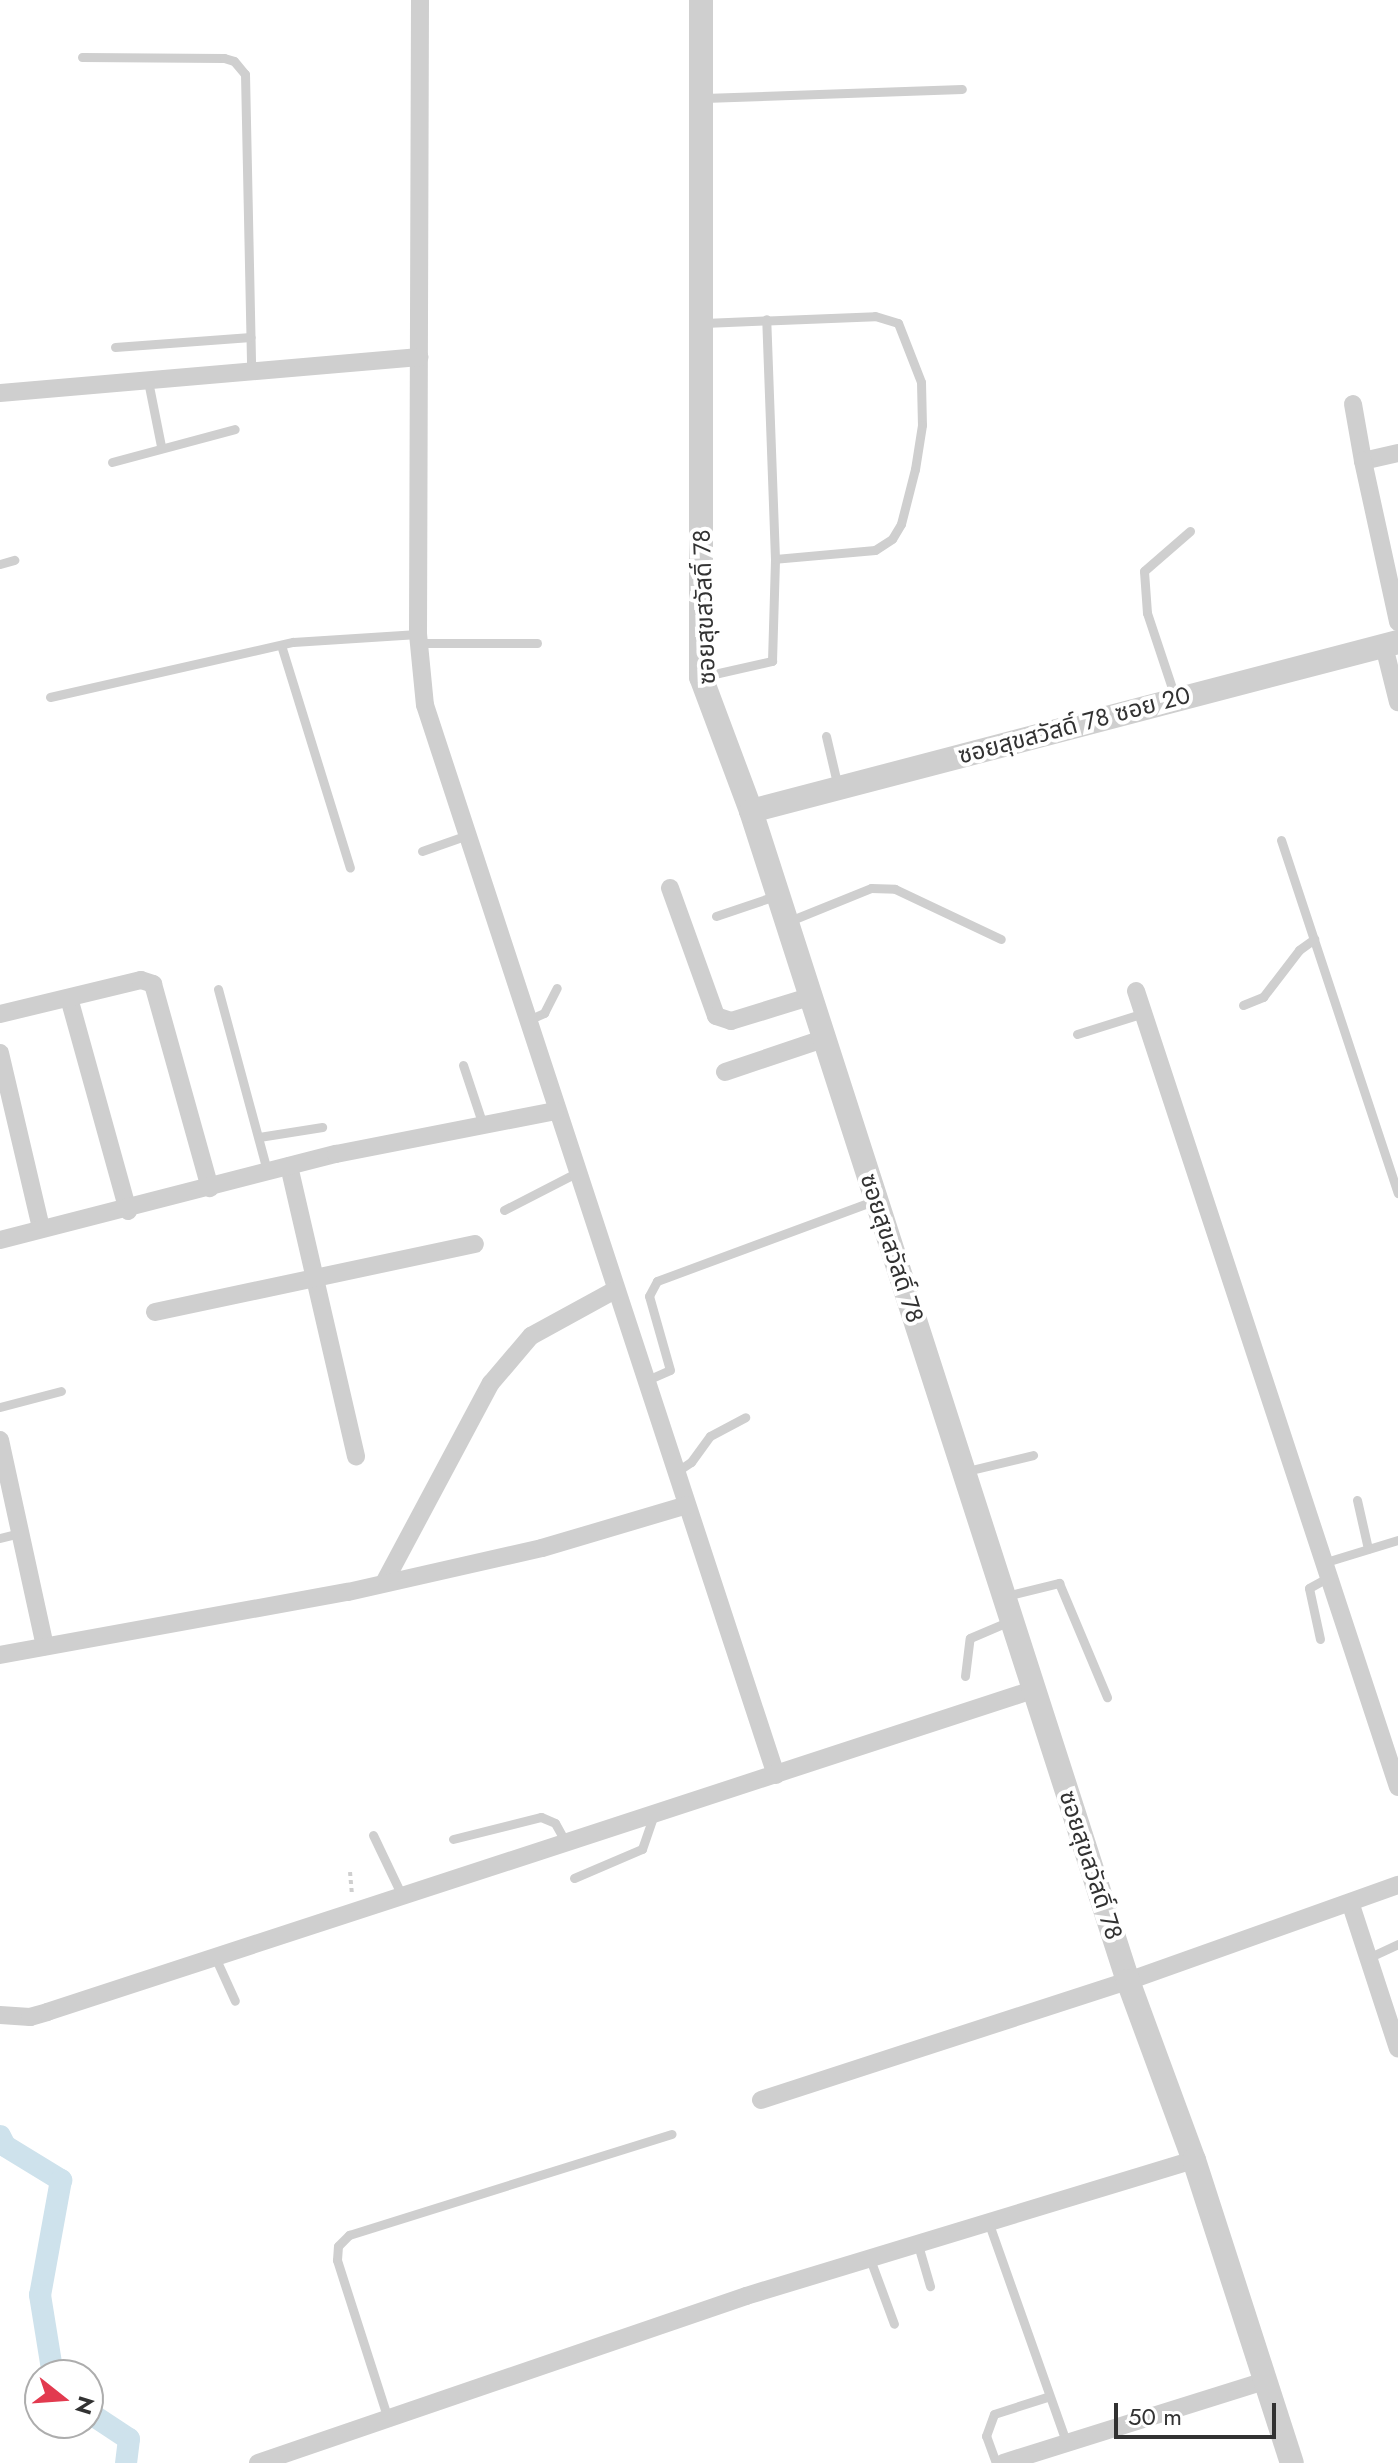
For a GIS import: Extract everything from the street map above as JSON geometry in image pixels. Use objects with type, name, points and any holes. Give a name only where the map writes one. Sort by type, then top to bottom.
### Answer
[{"type":"street","points":[[420,0],[418,638],[425,705],[555,1111],[776,1775]]},
{"type":"street","name":"ซอยสุขสวัสดิ์ 78","points":[[701,0],[701,677],[751,811],[775,896],[966,1472],[1128,1981],[1194,2160],[1292,2463]]},
{"type":"street","points":[[0,393],[419,357]]},
{"type":"street","points":[[1353,404],[1398,622]]},
{"type":"street","points":[[1363,461],[1398,453]]},
{"type":"street","points":[[1391,644],[1398,702]]},
{"type":"street","name":"ซอยสุขสวัสดิ์ 78 ซอย 20","points":[[751,811],[1175,697],[1391,644]]},
{"type":"street","points":[[670,888],[716,1016],[731,1021],[809,997]]},
{"type":"street","points":[[0,1014],[141,980],[153,984],[210,1188]]},
{"type":"street","points":[[1136,991],[1382,1726],[1398,1787]]},
{"type":"street","points":[[69,998],[128,1211]]},
{"type":"street","points":[[725,1072],[823,1039]]},
{"type":"street","points":[[0,1053],[41,1228]]},
{"type":"street","points":[[0,1240],[41,1228],[128,1211],[267,1171],[555,1111]]},
{"type":"street","points":[[289,1166],[356,1456]]},
{"type":"street","points":[[155,1312],[475,1244]]},
{"type":"street","points":[[384,1583],[491,1383],[531,1336],[615,1290]]},
{"type":"street","points":[[0,1440],[45,1646]]},
{"type":"street","points":[[0,1655],[384,1583],[542,1548],[687,1505]]},
{"type":"street","points":[[6,2016],[47,2012],[653,1817],[1036,1689]]},
{"type":"street","points":[[761,2100],[1128,1981],[1351,1905],[1398,1885]]},
{"type":"street","points":[[1351,1905],[1398,2049]]},
{"type":"street","points":[[258,2463],[288,2458],[388,2419],[870,2259],[1194,2160]]},
{"type":"street","points":[[1003,2463],[1265,2381]]},
{"type":"lane","points":[[82,57],[224,58],[234,61],[245,74],[251,372]]},
{"type":"lane","points":[[701,98],[962,89]]},
{"type":"lane","points":[[700,323],[875,316],[898,323],[921,382],[922,425],[901,524],[892,539],[875,550],[775,559]]},
{"type":"lane","points":[[701,677],[772,661],[775,559],[766,319]]},
{"type":"lane","points":[[115,347],[251,337]]},
{"type":"lane","points":[[148,381],[161,446]]},
{"type":"lane","points":[[112,462],[161,446],[235,429]]},
{"type":"lane","points":[[1175,697],[1147,613],[1144,571],[1190,531]]},
{"type":"lane","points":[[0,564],[14,560]]},
{"type":"lane","points":[[50,697],[281,645],[418,638],[537,643]]},
{"type":"lane","points":[[281,645],[350,868]]},
{"type":"lane","points":[[826,736],[838,787]]},
{"type":"lane","points":[[422,851],[465,836]]},
{"type":"lane","points":[[1281,840],[1398,1193]]},
{"type":"lane","points":[[784,923],[871,888],[895,889],[1001,939]]},
{"type":"lane","points":[[716,916],[775,896]]},
{"type":"lane","points":[[1243,1005],[1263,997],[1299,950],[1314,939]]},
{"type":"lane","points":[[526,1021],[544,1013],[557,988]]},
{"type":"lane","points":[[218,989],[267,1171]]},
{"type":"lane","points":[[1077,1034],[1144,1013]]},
{"type":"lane","points":[[463,1065],[483,1125]]},
{"type":"lane","points":[[259,1137],[322,1127]]},
{"type":"lane","points":[[504,1210],[576,1173]]},
{"type":"lane","points":[[645,1381],[670,1370],[649,1296],[657,1281],[876,1199]]},
{"type":"lane","points":[[0,1407],[61,1391]]},
{"type":"lane","points":[[676,1472],[691,1462],[710,1436],[745,1417]]},
{"type":"lane","points":[[966,1472],[1033,1455]]},
{"type":"lane","points":[[1357,1500],[1368,1549]]},
{"type":"lane","points":[[0,1538],[21,1533]]},
{"type":"lane","points":[[1320,1639],[1309,1588],[1329,1569],[1368,1549],[1398,1540]]},
{"type":"lane","points":[[965,1676],[970,1638],[1051,1583],[1064,1589],[1107,1697]]},
{"type":"lane","points":[[453,1839],[541,1817],[555,1823],[567,1845]]},
{"type":"lane","points":[[574,1878],[642,1849],[653,1817]]},
{"type":"lane","points":[[373,1835],[403,1898]]},
{"type":"lane","points":[[1368,1958],[1398,1944]]},
{"type":"lane","points":[[215,1957],[235,2001]]},
{"type":"lane","points":[[388,2419],[337,2260],[338,2246],[349,2235],[672,2134]]},
{"type":"lane","points":[[989,2224],[1047,2397],[1066,2442]]},
{"type":"lane","points":[[918,2245],[930,2286]]},
{"type":"lane","points":[[870,2259],[894,2324]]},
{"type":"lane","points":[[996,2463],[986,2436],[994,2414],[1047,2397]]},
{"type":"waterway","points":[[0,2136],[5,2146],[61,2180],[40,2295],[50,2359]]},
{"type":"waterway","points":[[104,2423],[129,2439],[126,2463]]}]
